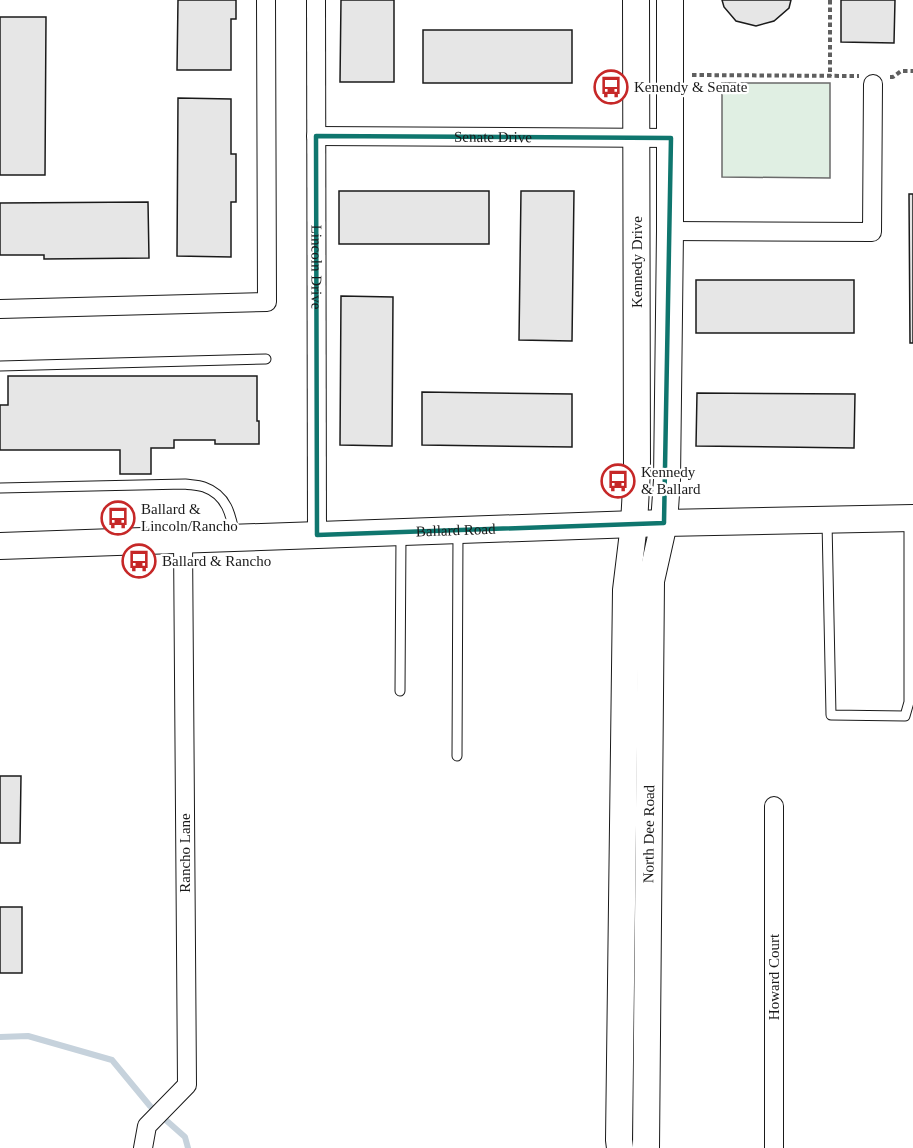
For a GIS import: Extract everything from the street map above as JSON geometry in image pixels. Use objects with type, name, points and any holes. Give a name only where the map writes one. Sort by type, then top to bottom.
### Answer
[{"type":"street","points":[[0,309],[267,302],[266,0]]},
{"type":"street","name":"Lincoln Drive","points":[[316,0],[317,535]]},
{"type":"street","name":"Kennedy Drive","points":[[634,525],[637,470],[636,0]]},
{"type":"street","points":[[664,524],[667,480],[670,231],[670,0]]},
{"type":"street","points":[[670,231],[872,232],[873,79]]},
{"type":"street","name":"Senate Drive","points":[[316,136],[670,138]]},
{"type":"street","name":"Ballard Road","points":[[0,546],[458,530],[911,518]]},
{"type":"street","name":"North Dee Road","points":[[646,1148],[651,581],[664,524]]},
{"type":"street","name":"North Dee Road","points":[[620,1148],[626,590],[634,525]]},
{"type":"street","name":"Rancho Lane","points":[[143,1148],[147,1126],[187,1085],[183,540]]},
{"type":"street","name":"Howard Court","points":[[774,806],[774,1148]]},
{"type":"lane","points":[[0,366],[266,359]]},
{"type":"lane","points":[[0,488],[185,484],[205,487],[223,499],[231,516],[235,538]]},
{"type":"lane","points":[[827,520],[831,715],[905,716],[909,702],[911,518]]},
{"type":"lane","points":[[457,756],[458,530]]},
{"type":"lane","points":[[400,532],[400,691]]},
{"type":"path","points":[[830,0],[830,76]]},
{"type":"path","points":[[670,75],[830,76],[873,79],[893,77],[901,71],[913,71]]},
{"type":"highlighted area","points":[[316,136],[671,138],[664,523],[317,535]]},
{"type":"green space","points":[[722,83],[830,83],[830,178],[722,177]]},
{"type":"building","points":[[178,0],[236,0],[236,19],[231,19],[231,70],[177,70]]},
{"type":"building","points":[[341,0],[394,0],[394,82],[340,82]]},
{"type":"building","points":[[722,0],[791,0],[789,8],[774,21],[756,26],[736,21],[724,7]]},
{"type":"building","points":[[841,0],[895,0],[894,43],[841,42]]},
{"type":"building","points":[[0,17],[46,17],[45,175],[0,175]]},
{"type":"building","points":[[423,30],[572,30],[572,83],[423,83]]},
{"type":"building","points":[[178,98],[231,99],[231,154],[236,154],[236,202],[231,202],[231,257],[177,256]]},
{"type":"building","points":[[339,191],[489,191],[489,244],[339,244]]},
{"type":"building","points":[[521,191],[574,191],[572,341],[519,340]]},
{"type":"building","points":[[909,194],[913,194],[913,343],[910,343]]},
{"type":"building","points":[[148,202],[149,258],[44,259],[44,255],[0,255],[0,203]]},
{"type":"building","points":[[696,280],[854,280],[854,333],[696,333]]},
{"type":"building","points":[[341,296],[393,297],[392,446],[340,445]]},
{"type":"building","points":[[8,376],[257,376],[259,444],[215,444],[215,440],[174,440],[174,448],[151,448],[151,474],[120,474],[120,450],[0,450],[0,405],[8,405]]},
{"type":"building","points":[[422,392],[572,394],[572,447],[422,445]]},
{"type":"building","points":[[697,393],[855,394],[854,448],[696,446]]},
{"type":"building","points":[[0,776],[21,776],[20,843],[0,843]]},
{"type":"building","points":[[0,907],[22,907],[22,973],[0,973]]},
{"type":"waterway","points":[[0,1037],[28,1036],[112,1060],[150,1106],[185,1137],[188,1148]]},
{"type":"place","name":"Kenendy & Senate","points":[[611,87]]},
{"type":"place","name":"Kennedy & Ballard","points":[[618,481]]},
{"type":"place","name":"Ballard & Lincoln/Rancho","points":[[118,518]]},
{"type":"place","name":"Ballard & Rancho","points":[[139,561]]}]
